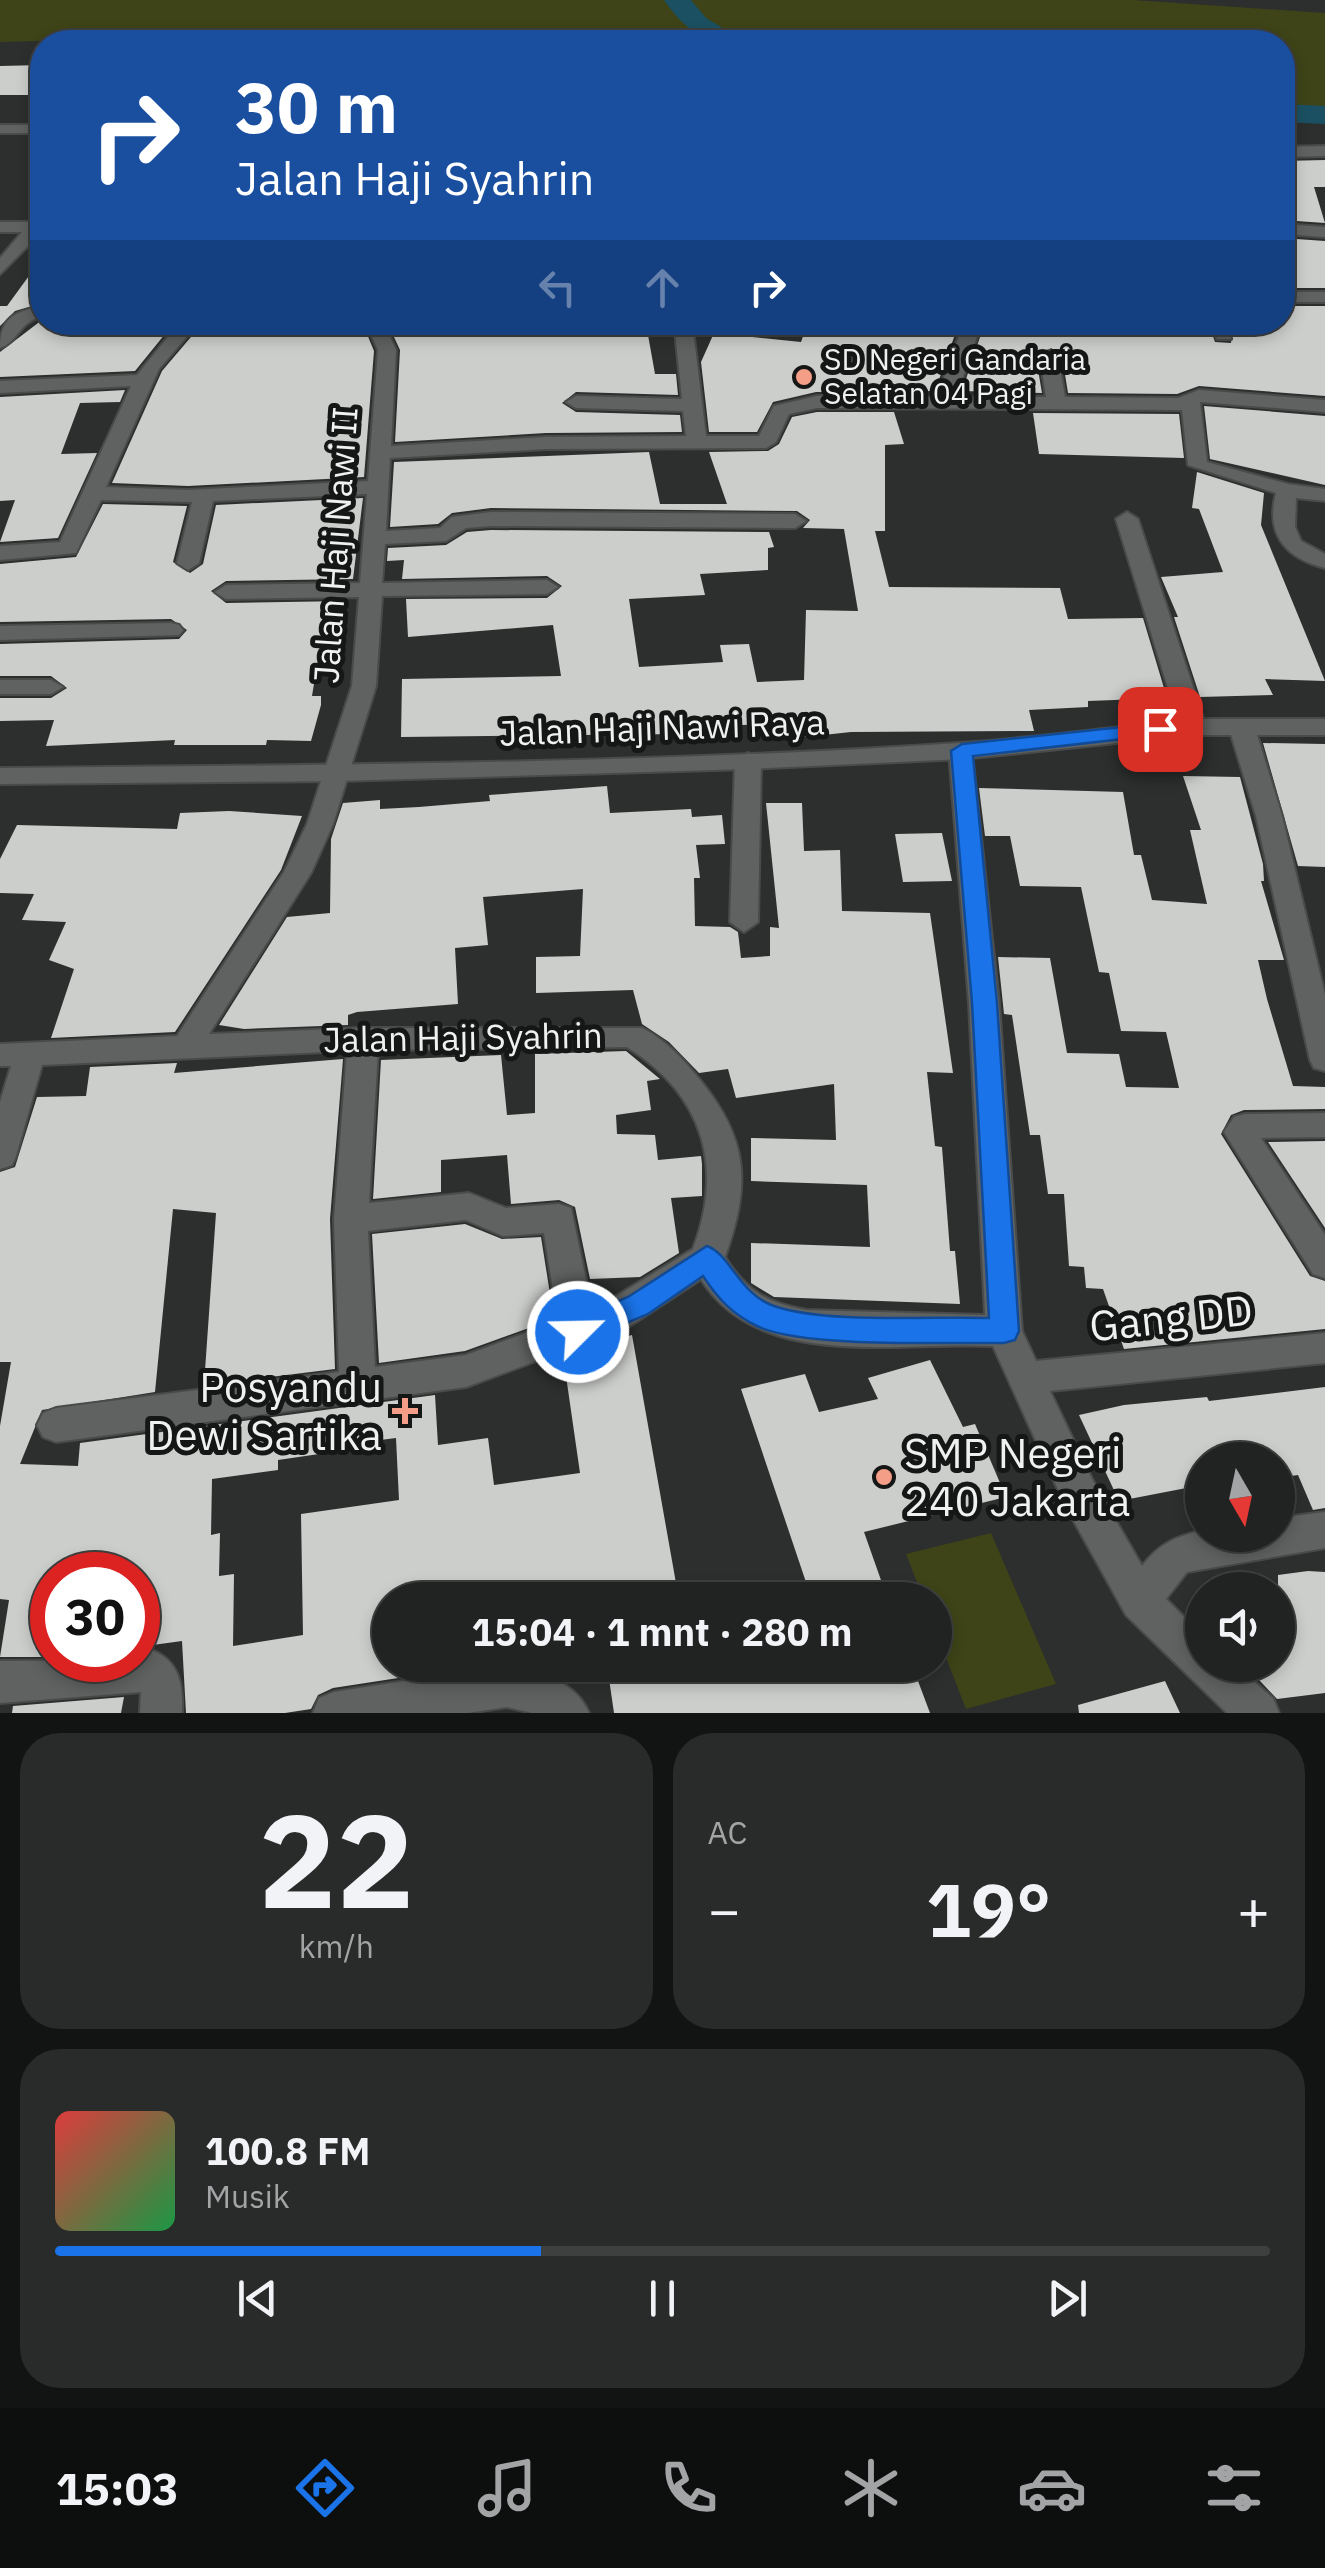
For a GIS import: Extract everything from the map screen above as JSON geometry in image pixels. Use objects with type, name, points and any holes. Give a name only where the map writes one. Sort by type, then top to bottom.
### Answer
[{"type":"street","points":[[0,130],[30,129]]},
{"type":"street","points":[[1295,152],[1325,152]]},
{"type":"street","points":[[0,227],[30,227]]},
{"type":"street","points":[[1295,230],[1325,232]]},
{"type":"street","points":[[0,269],[30,237]]},
{"type":"street","points":[[1295,296],[1321,297],[1325,318]]},
{"type":"street","points":[[0,342],[19,316],[30,314]]},
{"type":"street","points":[[0,553],[44,553],[68,548],[144,380],[180,335]]},
{"type":"street","name":"Jalan Haji Nawi II","points":[[338,773],[364,686],[371,538],[387,350],[380,335]]},
{"type":"street","points":[[684,335],[696,442]]},
{"type":"street","points":[[946,400],[948,384],[959,371],[969,335]]},
{"type":"street","points":[[1049,357],[1056,401]]},
{"type":"street","points":[[0,387],[144,380]]},
{"type":"street","points":[[1325,406],[1188,398],[1195,460],[1200,466],[1287,490],[1325,495]]},
{"type":"street","points":[[378,453],[503,445],[768,441],[781,410],[792,406],[946,400],[1191,404]]},
{"type":"street","points":[[576,402],[690,405]]},
{"type":"street","points":[[92,493],[204,496],[375,487]]},
{"type":"street","points":[[1287,490],[1282,510],[1293,548],[1303,557],[1325,561]]},
{"type":"street","points":[[188,563],[204,496]]},
{"type":"street","points":[[371,538],[450,533],[460,522],[491,519],[795,521]]},
{"type":"street","points":[[1127,519],[1193,727]]},
{"type":"street","points":[[226,592],[547,587]]},
{"type":"street","points":[[0,633],[171,630]]},
{"type":"street","points":[[0,686],[51,686]]},
{"type":"street","name":"Jalan Haji Nawi Raya","points":[[0,776],[338,773],[748,761],[962,751],[1193,727],[1325,727]]},
{"type":"street","points":[[1242,728],[1269,816],[1325,1060]]},
{"type":"street","points":[[962,751],[984,1003],[1004,1331],[1079,1493],[1140,1601],[1185,1646]]},
{"type":"street","points":[[744,922],[748,761]]},
{"type":"street","points":[[188,1045],[297,873],[338,773]]},
{"type":"street","name":"Jalan Haji Syahrin","points":[[15,1054],[363,1039],[611,1034],[645,1042],[692,1091],[721,1134],[728,1170],[727,1199],[707,1258]]},
{"type":"street","points":[[358,1387],[351,1219],[363,1039]]},
{"type":"street","points":[[0,1156],[15,1054]]},
{"type":"street","points":[[1325,1125],[1246,1126],[1240,1130],[1325,1264]]},
{"type":"street","points":[[351,1219],[469,1206],[502,1222],[560,1218],[578,1332]]},
{"type":"street","points":[[56,1424],[466,1371],[578,1332],[638,1305],[707,1258],[730,1294],[767,1317],[825,1326],[1004,1331]]},
{"type":"street","name":"Gang DD","points":[[1026,1378],[1325,1348]]},
{"type":"street","points":[[1140,1601],[1174,1557],[1213,1546],[1325,1530]]},
{"type":"street","points":[[0,1682],[152,1671],[162,1687],[161,1713]]},
{"type":"street","points":[[1223,1682],[1258,1713]]},
{"type":"street","points":[[334,1713],[400,1707],[507,1686],[540,1694],[568,1713]]},
{"type":"green space","points":[[0,0],[1133,0],[1325,13],[1325,115],[1295,114],[1295,30],[30,30],[30,41],[0,42]]},
{"type":"green space","points":[[991,1533],[1056,1684],[966,1709],[952,1673],[952,1582],[917,1582],[906,1554]]},
{"type":"building","points":[[30,65],[30,95],[0,95],[0,66]]},
{"type":"building","points":[[1325,160],[1325,187],[1314,187],[1325,223],[1295,221],[1295,161]]},
{"type":"building","points":[[1295,239],[1325,241],[1325,288],[1295,288]]},
{"type":"building","points":[[30,274],[30,307],[15,311],[0,326],[0,306],[7,306]]},
{"type":"building","points":[[1295,306],[1325,306],[1325,396],[1199,386],[1177,394],[1068,393],[1062,356],[1051,348],[1036,358],[1042,393],[962,391],[981,335],[1213,335],[1215,342],[1231,343],[1232,335],[1295,335]]},
{"type":"building","points":[[30,329],[30,335],[164,335],[135,371],[0,377],[0,352]]},
{"type":"building","points":[[193,335],[367,335],[374,351],[364,477],[188,486],[112,483],[162,371]]},
{"type":"building","points":[[393,335],[648,335],[655,374],[676,374],[678,395],[576,392],[562,403],[576,412],[680,415],[682,432],[546,433],[395,442],[400,350]]},
{"type":"building","points":[[713,335],[801,342],[803,335],[955,335],[935,391],[816,392],[773,402],[757,432],[709,432],[701,362]]},
{"type":"building","points":[[125,390],[120,402],[80,403],[61,454],[97,453],[58,538],[0,542],[15,500],[0,501],[0,397]]},
{"type":"building","points":[[1204,406],[1325,416],[1325,485],[1210,459]]},
{"type":"building","points":[[817,412],[894,412],[904,444],[885,445],[885,531],[875,531],[889,587],[1060,588],[1068,619],[1143,618],[1167,698],[1088,701],[1088,707],[1029,710],[1034,731],[851,732],[805,737],[800,723],[681,727],[682,734],[401,737],[402,679],[561,676],[553,625],[408,637],[406,599],[547,598],[562,586],[547,576],[402,579],[404,560],[387,561],[388,548],[446,545],[467,532],[491,530],[769,532],[774,547],[768,548],[768,570],[700,574],[705,595],[629,599],[639,667],[723,662],[720,645],[749,644],[757,682],[804,680],[806,610],[858,611],[844,529],[803,528],[810,520],[797,511],[491,508],[452,513],[438,524],[390,527],[394,462],[649,452],[660,504],[727,504],[709,452],[768,451],[779,444],[792,417]]},
{"type":"building","points":[[1033,413],[1179,414],[1184,458],[1039,454]]},
{"type":"building","points":[[1197,472],[1264,493],[1261,525],[1325,681],[1265,679],[1273,695],[1200,697],[1174,617],[1178,617],[1161,577],[1223,572],[1199,509],[1192,508]]},
{"type":"building","points":[[363,498],[353,579],[226,581],[211,591],[226,603],[347,601],[334,647],[320,647],[312,696],[321,696],[321,705],[311,741],[174,745],[175,740],[46,746],[54,720],[0,721],[0,698],[51,698],[67,688],[51,676],[0,676],[0,644],[179,639],[187,630],[171,619],[0,622],[0,564],[76,557],[103,504],[187,506],[173,562],[190,573],[203,564],[216,505]]},
{"type":"building","points":[[1263,743],[1325,744],[1325,867],[1298,866]]},
{"type":"building","points":[[1183,776],[1240,777],[1263,864],[1261,881],[1284,960],[1258,960],[1267,999],[1293,1086],[1325,1087],[1325,1109],[1244,1110],[1231,1115],[1221,1134],[1310,1276],[1325,1281],[1325,1329],[1124,1349],[1103,1289],[1086,1288],[1084,1267],[1069,1266],[1064,1194],[1048,1194],[1040,1135],[1030,1135],[1012,1015],[1004,1014],[998,957],[1050,958],[1067,1053],[1119,1054],[1126,1087],[1179,1088],[1166,1032],[1121,1031],[1109,973],[1099,972],[1081,887],[1020,886],[1010,836],[985,836],[979,788],[1123,792],[1134,855],[1141,855],[1152,900],[1207,904],[1190,830],[1201,830]]},
{"type":"building","points":[[607,786],[610,813],[691,809],[692,817],[722,815],[725,844],[696,845],[700,878],[694,878],[695,926],[730,927],[738,932],[741,958],[770,956],[770,927],[779,928],[766,803],[802,803],[804,851],[840,850],[842,911],[930,913],[953,1073],[927,1072],[935,1146],[942,1147],[950,1251],[955,1251],[960,1304],[774,1297],[751,1283],[751,1243],[870,1247],[867,1185],[751,1181],[751,1138],[836,1140],[834,1084],[736,1098],[728,1069],[699,1073],[669,1042],[642,1024],[633,990],[536,993],[536,957],[580,956],[583,889],[483,897],[488,945],[455,948],[458,1004],[357,1012],[348,1015],[348,1025],[244,1029],[219,1025],[287,917],[330,913],[331,839],[343,803],[380,800],[380,809],[419,807],[490,801],[489,795]]},
{"type":"building","points":[[229,811],[302,816],[281,870],[175,1032],[51,1038],[74,969],[49,960],[66,922],[22,920],[34,894],[0,893],[0,859],[17,825],[177,829],[180,813]]},
{"type":"building","points":[[942,833],[952,881],[903,882],[895,834]]},
{"type":"building","points":[[626,1051],[660,1079],[647,1081],[651,1110],[616,1115],[617,1134],[655,1135],[658,1160],[701,1156],[702,1164],[702,1196],[671,1198],[679,1253],[640,1277],[590,1279],[575,1207],[559,1200],[511,1204],[507,1155],[441,1160],[441,1192],[373,1199],[381,1060],[501,1055],[507,1115],[535,1113],[535,1054]]},
{"type":"building","points":[[343,1059],[330,1219],[335,1369],[204,1385],[216,1213],[173,1209],[155,1392],[42,1410],[20,1464],[78,1466],[80,1443],[435,1395],[438,1445],[488,1438],[494,1485],[580,1473],[563,1355],[632,1335],[676,1582],[372,1582],[372,1682],[333,1688],[318,1695],[311,1709],[285,1713],[186,1713],[182,1641],[160,1644],[160,1552],[30,1552],[30,1657],[0,1657],[9,1600],[0,1599],[0,1426],[11,1362],[0,1362],[0,1172],[15,1167],[37,1097],[86,1096],[90,1067],[177,1063],[174,1073]],"holes":[[[396,1438],[399,1500],[301,1514],[303,1635],[233,1646],[234,1574],[219,1576],[220,1533],[211,1535],[212,1479],[278,1470],[278,1460],[326,1453],[326,1447]]]},
{"type":"building","points":[[1325,1141],[1325,1228],[1268,1142]]},
{"type":"building","points":[[465,1224],[502,1239],[541,1237],[554,1319],[465,1351],[379,1363],[372,1234]]},
{"type":"building","name":"SMP Negeri 240 Jakarta","points":[[930,1360],[963,1427],[975,1424],[1006,1497],[864,1532],[882,1582],[806,1582],[741,1389],[805,1374],[819,1412],[878,1399],[868,1378]]},
{"type":"building","points":[[1325,1387],[1325,1508],[1313,1510],[1295,1475],[1295,1442],[1185,1442],[1185,1488],[1119,1501],[1079,1415],[1124,1405],[1207,1397],[1209,1401]]},
{"type":"building","points":[[1325,1572],[1325,1693],[1277,1699],[1261,1682],[1295,1682],[1295,1573]]},
{"type":"building","points":[[1165,1681],[1180,1713],[1079,1713],[1078,1705]]},
{"type":"building","points":[[609,1682],[918,1682],[930,1713],[614,1713]]},
{"type":"building","points":[[124,1697],[121,1713],[12,1713],[13,1706]]},
{"type":"waterway","points":[[677,0],[696,24],[708,30]]},
{"type":"waterway","points":[[1295,114],[1325,115]]},
{"type":"place","name":"SD Negeri Gandaria Selatan 04 Pagi","points":[[804,377]]},
{"type":"place","name":"Posyandu Dewi Sartika","points":[[405,1411]]},
{"type":"place","name":"SMP Negeri 240 Jakarta","points":[[884,1477]]},
{"type":"route","points":[[578,1332],[638,1305],[707,1258],[730,1294],[767,1317],[825,1326],[1004,1331],[984,1003],[962,751],[1160,729]]}]
